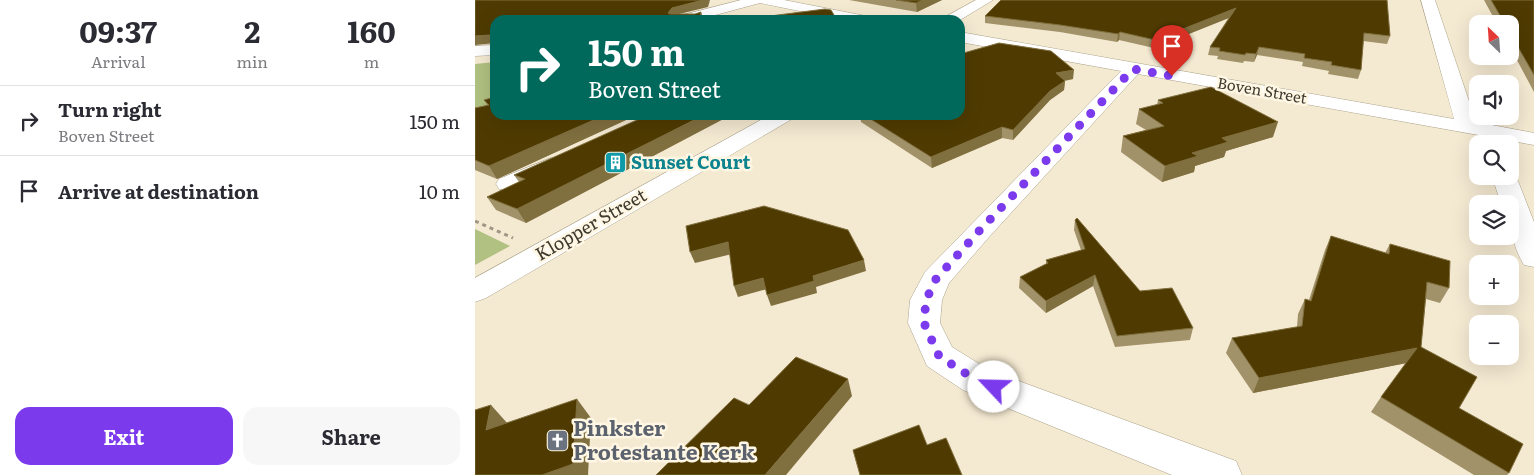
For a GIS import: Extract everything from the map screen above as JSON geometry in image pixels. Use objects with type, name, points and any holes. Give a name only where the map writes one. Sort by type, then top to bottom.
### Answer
[{"type":"street","points":[[698,15],[757,0]]},
{"type":"street","points":[[763,0],[841,15]]},
{"type":"street","points":[[959,15],[986,0]]},
{"type":"street","points":[[1427,0],[1482,134]]},
{"type":"street","name":"Boven Street","points":[[965,38],[1482,134],[1534,139]]},
{"type":"street","points":[[475,51],[490,50]]},
{"type":"street","points":[[1133,69],[936,279],[926,300],[924,323],[939,356],[976,380],[1221,475]]},
{"type":"street","name":"Klopper Street","points":[[475,291],[776,120]]},
{"type":"street","points":[[508,184],[570,156]]},
{"type":"street","points":[[1507,185],[1534,258]]},
{"type":"path","points":[[475,221],[543,253]]},
{"type":"green space","points":[[490,62],[490,109],[475,115],[475,64]]},
{"type":"green space","points":[[475,229],[510,246],[475,265]]},
{"type":"building","points":[[475,0],[703,0],[672,8],[668,13],[695,14],[701,12],[700,15],[490,15],[490,35],[475,36]]},
{"type":"building","points":[[896,0],[923,0],[916,3]]},
{"type":"building","points":[[1001,0],[1387,0],[1390,36],[1364,33],[1361,70],[1331,65],[1332,62],[1304,58],[1305,54],[1259,47],[1256,54],[1246,53],[1245,55],[1219,51],[1220,48],[1210,47],[1236,8],[1155,40],[1120,32],[1118,34],[985,16]]},
{"type":"building","points":[[1491,0],[1534,0],[1534,75],[1519,49],[1519,15],[1500,15]]},
{"type":"building","points":[[825,9],[831,10],[834,15],[778,15]]},
{"type":"building","points":[[999,43],[1051,51],[1074,70],[1056,73],[1065,81],[1050,91],[1013,130],[1002,127],[931,157],[872,120],[965,120],[965,53]]},
{"type":"building","points":[[1211,87],[1278,122],[1222,138],[1228,142],[1192,153],[1198,156],[1165,166],[1123,136],[1164,126],[1139,109],[1163,103],[1158,100]]},
{"type":"building","points":[[490,98],[490,120],[594,120],[489,166],[475,160],[475,108],[489,105],[484,100]]},
{"type":"building","points":[[637,120],[694,120],[517,209],[487,197],[525,179],[514,175]]},
{"type":"building","points":[[764,206],[848,230],[864,260],[813,276],[814,281],[767,295],[763,278],[734,286],[728,242],[690,252],[686,226]]},
{"type":"building","points":[[1077,218],[1140,291],[1172,288],[1193,328],[1117,336],[1095,275],[1046,301],[1020,277],[1048,263],[1046,260],[1085,249],[1075,220]]},
{"type":"building","points":[[1331,236],[1389,254],[1390,244],[1450,261],[1449,288],[1427,282],[1421,347],[1477,377],[1459,408],[1523,444],[1509,473],[1381,397],[1417,348],[1259,378],[1232,338],[1302,326],[1305,299],[1311,301]]},
{"type":"building","points":[[796,357],[848,379],[765,475],[656,475],[734,398],[749,405]]},
{"type":"building","name":"Pinkster Protestante Kerk","points":[[577,399],[573,464],[542,475],[475,475],[475,410],[491,405],[486,430]]},
{"type":"building","points":[[919,425],[927,445],[946,438],[962,475],[860,475],[853,450]]},
{"type":"place","name":"Sunset Court","points":[[615,163]]},
{"type":"place","name":"Pinkster Protestante Kerk","points":[[557,441]]},
{"type":"route","points":[[994,387],[976,380],[939,356],[924,323],[926,300],[936,279],[1133,69],[1172,76]]}]
